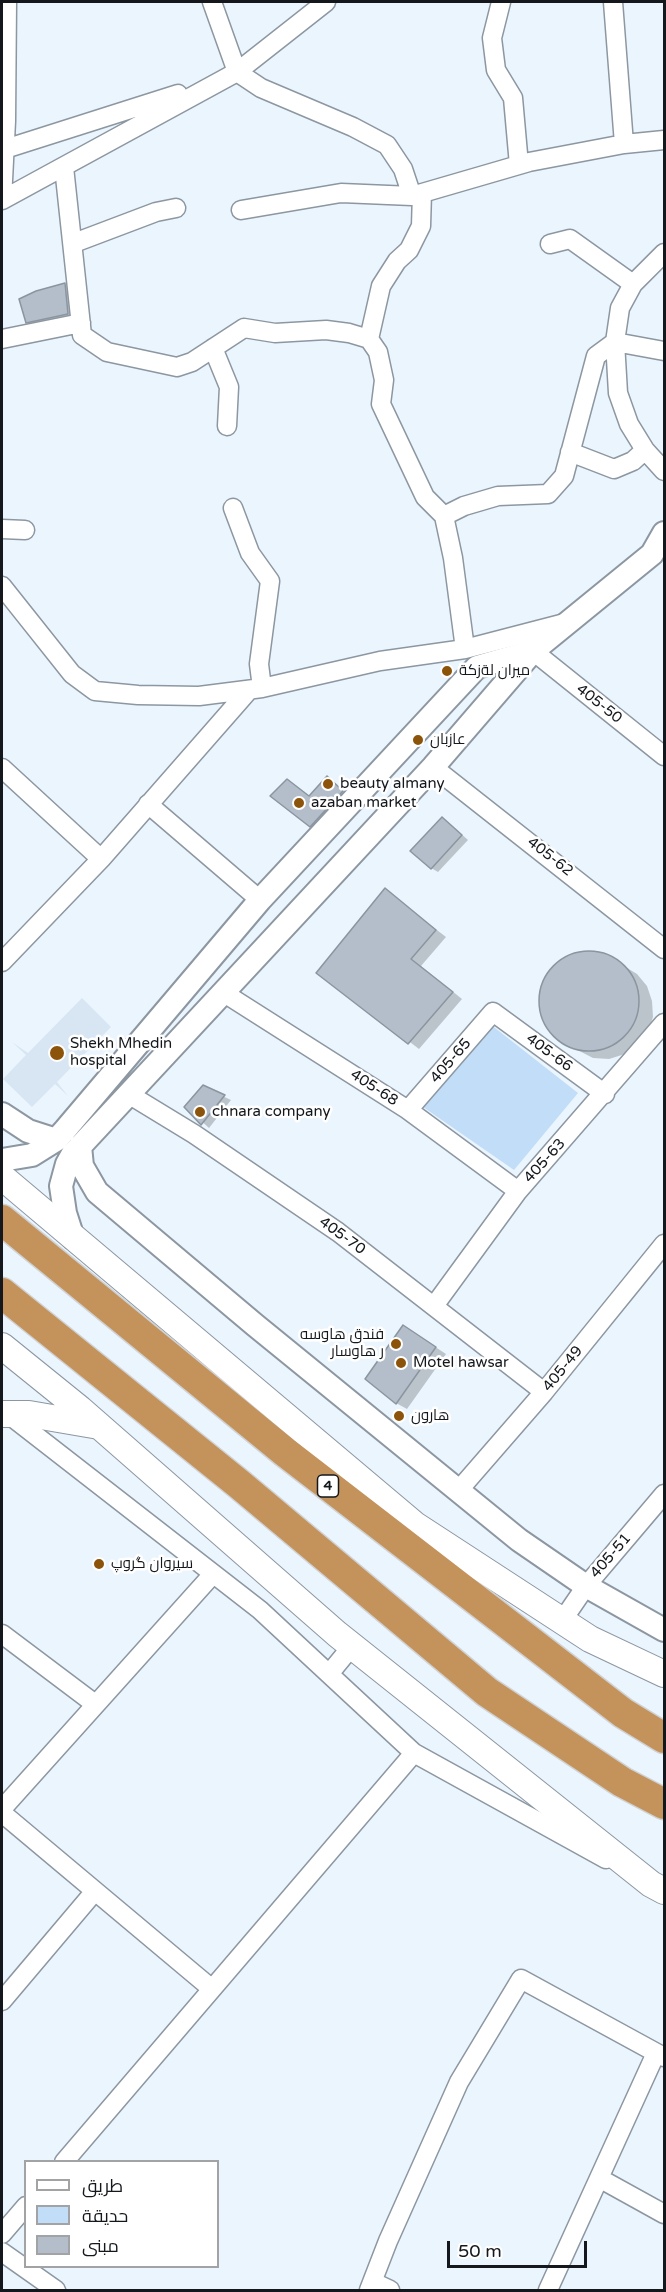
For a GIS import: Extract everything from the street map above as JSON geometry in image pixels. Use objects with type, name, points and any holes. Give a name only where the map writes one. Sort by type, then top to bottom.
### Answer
[{"type":"highway","name":"4","points":[[2,1220],[285,1452],[623,1713],[664,1738]]},
{"type":"highway","points":[[2,1293],[239,1484],[487,1692],[622,1782],[664,1804]]},
{"type":"highway","points":[[415,1525],[443,1575]]},
{"type":"main road","points":[[2,1177],[415,1525],[590,1639],[664,1674]]},
{"type":"main road","points":[[2,1346],[99,1426],[352,1646],[658,1888]]},
{"type":"main road","points":[[5,1414],[29,1414],[99,1426]]},
{"type":"street","points":[[2,200],[7,2]]},
{"type":"street","points":[[212,2],[237,72],[261,88],[353,127],[387,145],[417,195],[421,226],[409,250],[397,261],[381,286],[369,339]]},
{"type":"street","points":[[2,200],[237,72],[301,8],[326,2]]},
{"type":"street","points":[[501,2],[492,38],[493,49],[496,70],[513,98],[519,165]]},
{"type":"street","points":[[613,2],[624,144]]},
{"type":"street","points":[[5,148],[215,82]]},
{"type":"street","points":[[241,210],[291,199],[341,194],[417,195],[519,165],[624,144],[664,140]]},
{"type":"street","points":[[64,167],[74,243],[82,335],[107,352],[177,367],[192,362],[244,328],[275,333],[326,330],[369,339],[378,352],[384,380],[381,404],[425,497],[444,516],[453,558],[465,649]]},
{"type":"street","points":[[74,243],[156,212],[176,208]]},
{"type":"street","points":[[550,244],[570,239],[633,284]]},
{"type":"street","points":[[664,253],[633,284],[620,308],[615,342],[618,393],[629,424],[645,450],[664,471]]},
{"type":"street","points":[[2,339],[81,323]]},
{"type":"street","points":[[444,516],[464,506],[498,496],[548,494],[564,476],[596,356],[615,342],[664,351]]},
{"type":"street","points":[[213,348],[229,387],[227,426]]},
{"type":"street","points":[[570,452],[614,469],[633,461],[645,450]]},
{"type":"street","points":[[2,962],[256,689],[270,581],[250,552],[233,508]]},
{"type":"street","points":[[2,529],[25,530]]},
{"type":"street","points":[[74,1238],[64,1213],[61,1186],[67,1164],[80,1146],[130,1095],[433,767],[533,651],[652,554],[664,533]]},
{"type":"street","points":[[2,589],[72,674],[95,691],[138,695],[199,696],[256,689],[380,661],[465,649],[565,623]]},
{"type":"street","points":[[2,1160],[32,1155],[56,1140],[260,900],[477,667],[533,651]]},
{"type":"street","name":"405-50","points":[[533,651],[664,756]]},
{"type":"street","name":"405-62","points":[[433,767],[601,896],[664,949]]},
{"type":"street","points":[[2,768],[100,859]]},
{"type":"street","points":[[148,804],[260,900]]},
{"type":"street","name":"405-68","points":[[224,993],[408,1110],[518,1191]]},
{"type":"street","name":"405-65","points":[[408,1110],[493,1012]]},
{"type":"street","name":"405-66","points":[[493,1012],[605,1094]]},
{"type":"street","name":"405-63","points":[[434,1306],[518,1191],[605,1094],[664,1023]]},
{"type":"street","name":"405-70","points":[[130,1095],[194,1134],[338,1232],[544,1392]]},
{"type":"street","points":[[2,1114],[28,1131],[56,1140]]},
{"type":"street","points":[[80,1146],[86,1176],[104,1199],[519,1539],[586,1586],[664,1630]]},
{"type":"street","name":"405-49","points":[[458,1491],[662,1253]]},
{"type":"street","points":[[5,1414],[260,1611],[414,1753],[658,1888]]},
{"type":"street","name":"405-51","points":[[562,1621],[586,1586],[664,1494]]},
{"type":"street","points":[[212,1989],[2,1811],[213,1574]]},
{"type":"street","points":[[2,1634],[95,1704]]},
{"type":"street","points":[[329,1674],[352,1646]]},
{"type":"street","points":[[66,2160],[414,1753]]},
{"type":"street","points":[[2,2001],[95,1891]]},
{"type":"street","points":[[390,2290],[371,2286],[388,2241],[459,2082],[521,1979],[660,2055],[599,2178],[548,2290]]},
{"type":"street","points":[[599,2178],[664,2214]]},
{"type":"street","points":[[2,2234],[24,2208]]},
{"type":"street","points":[[2,2252],[24,2267]]},
{"type":"street","points":[[25,2268],[56,2290]]},
{"type":"shaded area","name":"Shekh Mhedin hospital","points":[[82,998],[111,1027],[57,1082],[68,1096],[55,1084],[32,1107],[3,1079],[26,1055],[12,1042],[28,1053]]},
{"type":"green space","points":[[490,1024],[578,1093],[514,1170],[423,1107]]},
{"type":"building","points":[[65,283],[68,314],[26,323],[19,299],[36,291]]},
{"type":"building","name":"azaban market","points":[[327,776],[343,791],[310,827],[270,796],[287,779],[309,796]]},
{"type":"building","points":[[442,817],[462,835],[431,869],[410,851]]},
{"type":"building","points":[[385,888],[436,930],[411,959],[453,992],[408,1044],[316,973]]},
{"type":"building","points":[[589,951],[617,959],[631,973],[639,1001],[631,1029],[617,1043],[589,1051],[561,1043],[547,1029],[539,1001],[547,973],[561,959]]},
{"type":"building","name":"chnara company","points":[[203,1085],[225,1095],[201,1125],[184,1107]]},
{"type":"building","name":"Motel hawsar","points":[[403,1325],[436,1347],[396,1404],[365,1379]]},
{"type":"place","name":"ميران لةزكة","points":[[447,671]]},
{"type":"place","name":"عازبان","points":[[418,740]]},
{"type":"place","name":"beauty almany","points":[[328,784]]},
{"type":"place","name":"azaban market","points":[[299,803]]},
{"type":"place","name":"Shekh Mhedin hospital","points":[[57,1053]]},
{"type":"place","name":"chnara company","points":[[200,1112]]},
{"type":"place","name":"فندق هاوسه ر هاوسار","points":[[396,1344]]},
{"type":"place","name":"Motel hawsar","points":[[401,1363]]},
{"type":"place","name":"هارون","points":[[399,1416]]},
{"type":"place","name":"سیروان گروپ","points":[[99,1564]]}]
